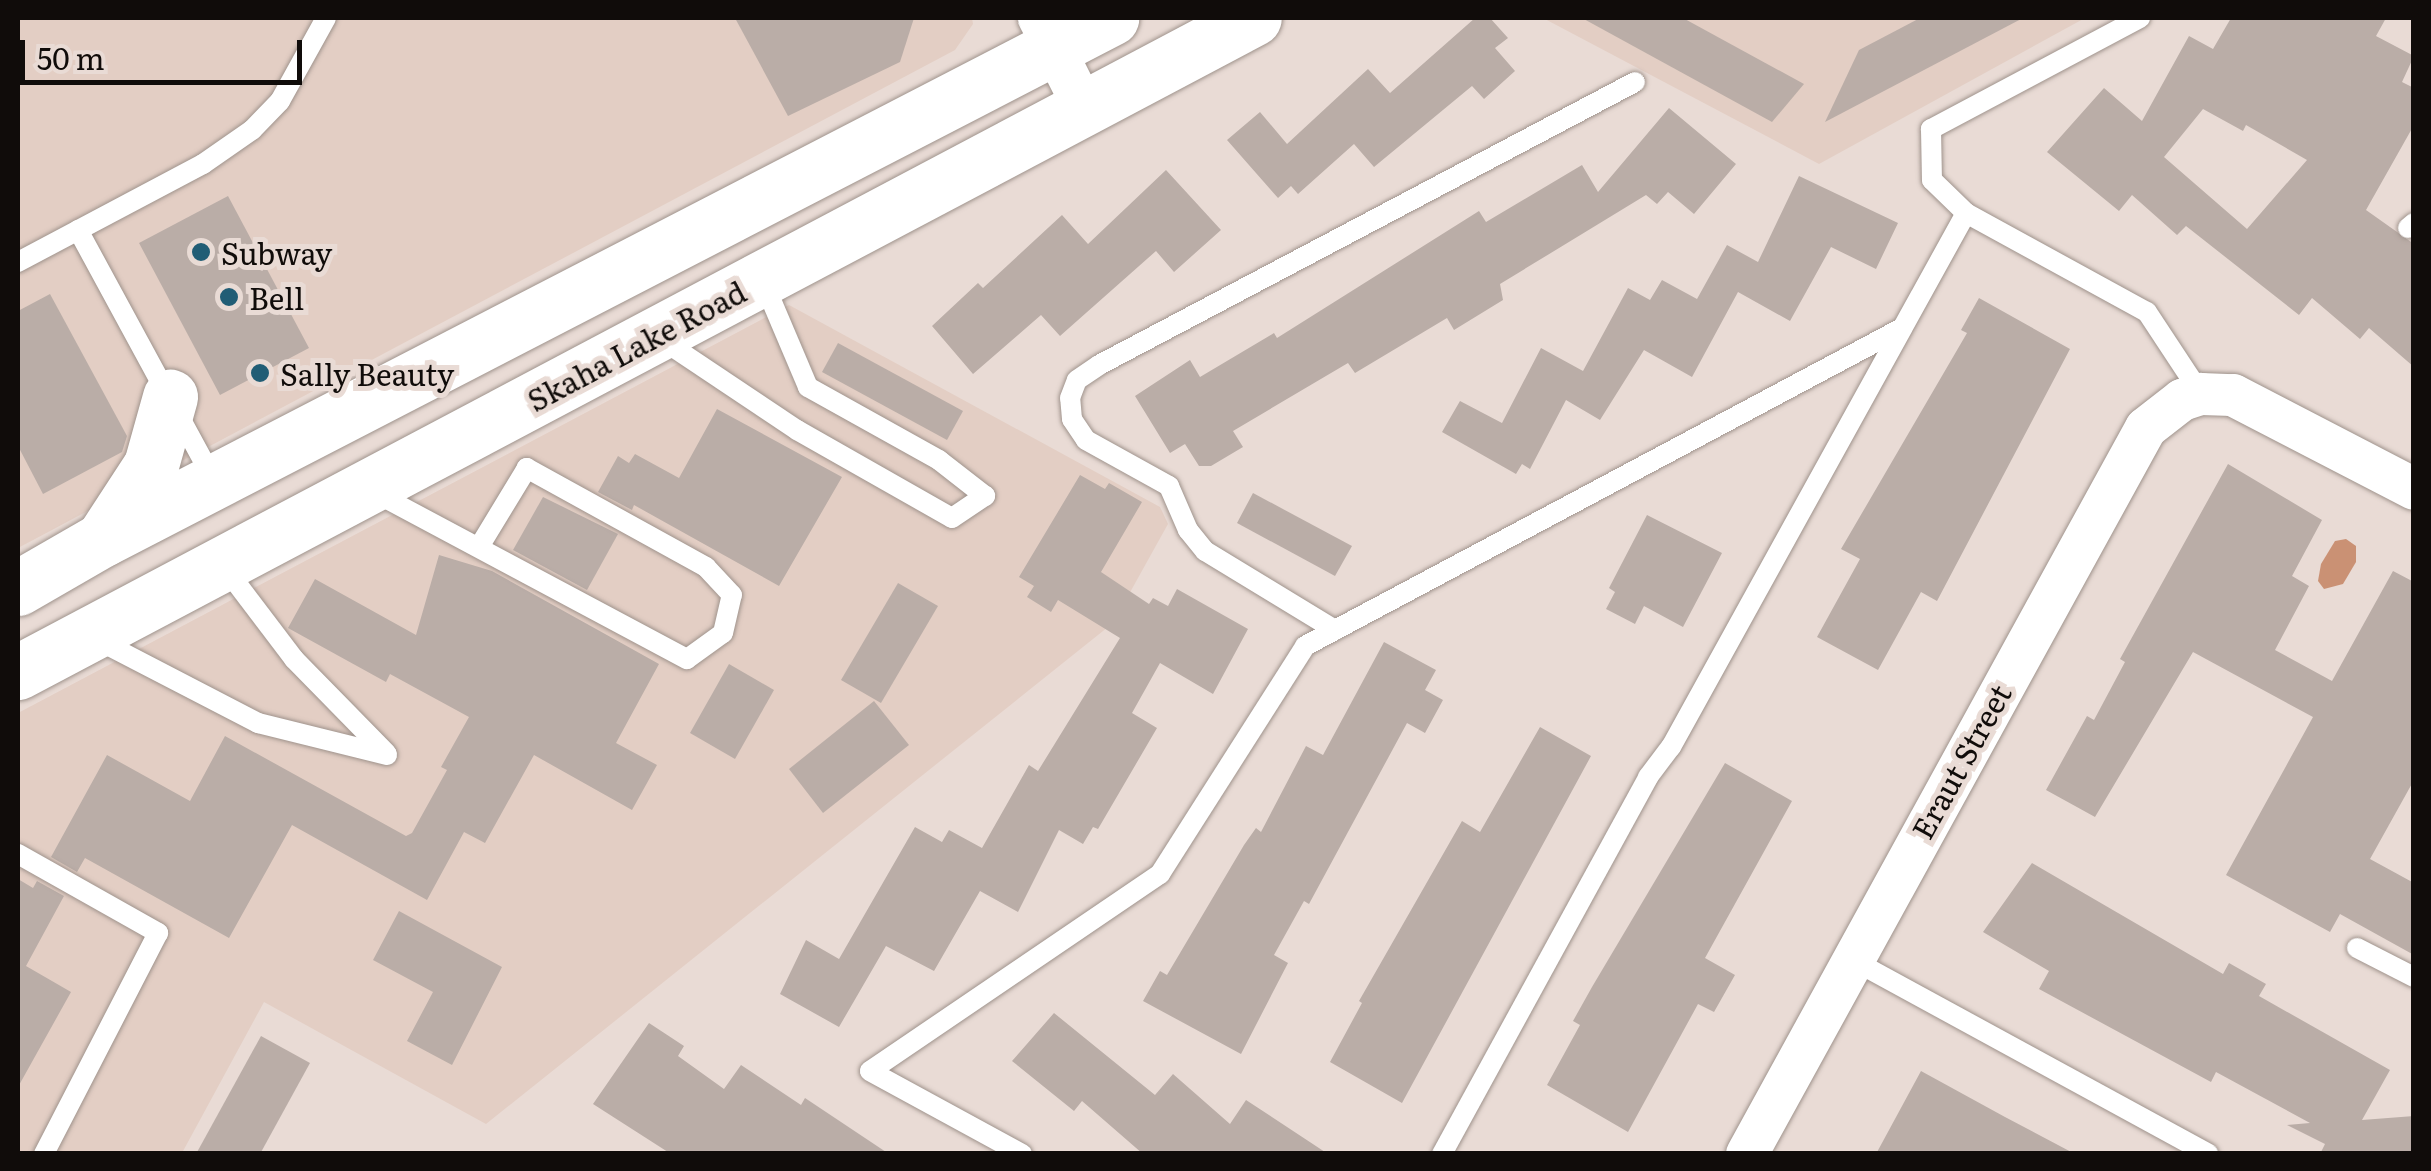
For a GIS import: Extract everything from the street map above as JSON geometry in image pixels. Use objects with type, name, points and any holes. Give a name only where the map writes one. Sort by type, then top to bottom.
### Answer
[{"type":"main road","points":[[18,588],[1046,32],[1111,18]]},
{"type":"main road","name":"Skaha Lake Road","points":[[18,672],[1254,18]]},
{"type":"main road","points":[[214,481],[256,489],[313,474],[536,360],[643,341]]},
{"type":"main road","points":[[103,539],[151,465],[170,397]]},
{"type":"main road","points":[[18,636],[45,616],[197,535],[215,513],[214,481]]},
{"type":"street","points":[[1046,32],[1084,108]]},
{"type":"street","points":[[2202,394],[2234,395],[2414,489]]},
{"type":"street","name":"Eraut Street","points":[[1747,1154],[2130,452],[2164,410],[2202,394]]},
{"type":"lane","points":[[18,262],[203,164],[252,130],[280,100],[326,18]]},
{"type":"lane","points":[[2140,18],[1931,129],[1932,180],[1966,213],[2147,312],[2202,394]]},
{"type":"lane","points":[[1335,630],[1205,551],[1188,530],[1169,486],[1086,440],[1072,419],[1070,398],[1077,380],[1098,365],[1635,82]]},
{"type":"lane","points":[[1442,1154],[1648,777],[1671,747],[1966,213]]},
{"type":"lane","points":[[78,230],[214,481]]},
{"type":"lane","points":[[643,341],[952,518],[985,496],[939,460],[808,387],[762,278]]},
{"type":"lane","points":[[1022,1154],[870,1071],[1160,874],[1305,646],[1902,328]]},
{"type":"lane","points":[[366,488],[687,659],[723,634],[732,595],[706,567],[527,468],[479,547]]},
{"type":"lane","points":[[88,635],[258,723],[387,755],[294,659],[222,564]]},
{"type":"lane","points":[[18,854],[158,933],[44,1154]]},
{"type":"lane","points":[[2357,948],[2414,977]]},
{"type":"lane","points":[[1851,959],[2208,1154]]},
{"type":"shaded area","points":[[18,18],[972,18],[973,24],[955,50],[18,548]]},
{"type":"shaded area","points":[[1543,18],[2085,18],[1819,164]]},
{"type":"shaded area","points":[[789,305],[1160,507],[1168,524],[1113,623],[486,1124],[264,1002],[182,1153],[18,1154],[18,713]]},
{"type":"shaded area","points":[[2346,539],[2356,546],[2356,562],[2343,584],[2324,589],[2318,581],[2321,564],[2335,541]]},
{"type":"building","points":[[735,18],[914,18],[900,62],[788,116]]},
{"type":"building","points":[[1475,18],[1490,18],[1508,38],[1495,48],[1515,71],[1484,99],[1472,86],[1374,167],[1354,144],[1298,194],[1291,186],[1278,198],[1227,140],[1260,112],[1287,144],[1368,69],[1390,93]]},
{"type":"building","points":[[1582,18],[1683,18],[1804,84],[1772,122]]},
{"type":"building","points":[[1920,18],[2023,18],[1825,122],[1859,50]]},
{"type":"building","points":[[2231,18],[2386,18],[2376,36],[2414,56],[2402,82],[2414,88],[2414,125],[2366,210],[2414,244],[2414,367],[2369,328],[2360,339],[2312,298],[2299,315],[2186,226],[2177,235],[2132,195],[2119,211],[2047,152],[2104,88],[2142,121],[2189,36],[2213,49]],"holes":[[[2203,109],[2243,131],[2246,125],[2307,160],[2247,229],[2164,157]]]},
{"type":"building","points":[[1669,108],[1736,164],[1694,214],[1668,192],[1657,204],[1646,195],[1500,284],[1503,300],[1454,330],[1447,318],[1355,373],[1348,363],[1233,431],[1243,447],[1211,466],[1199,466],[1185,444],[1170,453],[1135,396],[1190,360],[1200,377],[1274,333],[1277,338],[1479,211],[1486,222],[1582,165],[1598,192]]},
{"type":"building","points":[[1166,170],[1221,230],[1174,272],[1156,251],[1060,336],[1041,315],[973,374],[932,326],[978,283],[983,288],[1062,215],[1088,244]]},
{"type":"building","points":[[1799,176],[1898,223],[1876,269],[1831,247],[1790,321],[1738,292],[1692,377],[1644,350],[1600,420],[1566,400],[1530,469],[1522,464],[1516,474],[1442,432],[1460,401],[1502,423],[1541,348],[1583,371],[1628,288],[1650,300],[1662,280],[1697,299],[1727,245],[1758,262]]},
{"type":"building","points":[[228,196],[309,348],[220,395],[139,243]]},
{"type":"building","points":[[50,294],[127,436],[122,452],[43,494],[18,446],[18,311]]},
{"type":"building","points":[[1979,298],[2070,349],[1937,601],[1921,592],[1878,670],[1817,637],[1860,559],[1841,549],[1967,333],[1961,330]]},
{"type":"building","points":[[838,343],[963,411],[947,440],[822,372]]},
{"type":"building","points":[[717,409],[842,477],[779,586],[634,505],[632,510],[598,492],[618,456],[629,463],[635,454],[679,478]]},
{"type":"building","points":[[2228,464],[2322,520],[2292,576],[2309,586],[2275,650],[2332,681],[2393,571],[2414,582],[2414,780],[2370,859],[2414,883],[2414,955],[2340,914],[2330,932],[2226,875],[2313,717],[2193,652],[2095,817],[2046,790],[2087,716],[2094,720],[2125,662],[2120,659]]},
{"type":"building","points":[[1080,475],[1105,489],[1109,483],[1142,502],[1101,572],[1149,604],[1153,598],[1168,606],[1177,589],[1248,629],[1213,694],[1160,663],[1132,713],[1157,728],[1098,829],[1093,827],[1083,844],[1059,830],[1018,912],[980,891],[934,971],[886,946],[839,1027],[780,994],[806,940],[839,959],[915,827],[942,842],[949,830],[982,848],[1029,765],[1038,771],[1120,638],[1058,600],[1051,612],[1027,597],[1034,586],[1019,577]]},
{"type":"building","points":[[1253,493],[1352,546],[1335,576],[1237,523]]},
{"type":"building","points":[[543,497],[618,534],[587,590],[513,550]]},
{"type":"building","points":[[1647,515],[1722,553],[1683,627],[1644,606],[1635,624],[1606,609],[1615,592],[1609,588]]},
{"type":"building","points":[[439,555],[492,571],[659,664],[616,743],[657,765],[632,810],[534,755],[485,843],[464,832],[427,900],[292,825],[229,938],[85,858],[77,872],[51,857],[107,755],[190,801],[225,736],[406,836],[412,833],[447,770],[441,767],[469,717],[390,674],[386,682],[288,628],[315,579],[416,635]]},
{"type":"building","points":[[898,583],[938,606],[881,703],[841,680]]},
{"type":"building","points":[[1384,642],[1436,670],[1425,690],[1443,700],[1425,733],[1407,723],[1309,904],[1304,901],[1274,955],[1288,963],[1241,1054],[1143,1001],[1160,971],[1167,975],[1244,845],[1256,828],[1261,832],[1306,746],[1323,755]]},
{"type":"building","points":[[729,664],[774,690],[735,759],[690,733]]},
{"type":"building","points":[[874,701],[909,745],[823,813],[789,769]]},
{"type":"building","points":[[1540,727],[1591,756],[1402,1103],[1330,1062],[1362,1003],[1359,1001],[1462,821],[1480,832]]},
{"type":"building","points":[[1725,763],[1792,801],[1705,958],[1735,975],[1714,1012],[1698,1004],[1628,1132],[1547,1085],[1580,1025],[1573,1021]]},
{"type":"building","points":[[2032,863],[2223,974],[2229,963],[2266,984],[2259,996],[2390,1070],[2362,1120],[2414,1116],[2414,1154],[2320,1154],[2325,1144],[2287,1125],[2310,1123],[2216,1072],[2211,1082],[2039,989],[2049,971],[1983,932]]},
{"type":"building","points":[[18,879],[33,888],[37,881],[64,896],[26,966],[71,992],[18,1087]]},
{"type":"building","points":[[399,911],[502,967],[452,1065],[407,1041],[433,992],[373,960]]},
{"type":"building","points":[[1054,1013],[1155,1095],[1173,1074],[1230,1124],[1246,1100],[1328,1154],[1143,1154],[1082,1101],[1074,1111],[1012,1061]]},
{"type":"building","points":[[649,1023],[684,1046],[678,1056],[724,1089],[741,1065],[801,1105],[805,1098],[889,1154],[671,1154],[593,1104]]},
{"type":"building","points":[[261,1036],[310,1063],[260,1154],[196,1154]]},
{"type":"building","points":[[1921,1071],[2005,1117],[2075,1154],[1876,1154]]},
{"type":"place","name":"Subway","points":[[201,252]]},
{"type":"place","name":"Bell","points":[[229,297]]},
{"type":"place","name":"Sally Beauty","points":[[260,373]]}]
